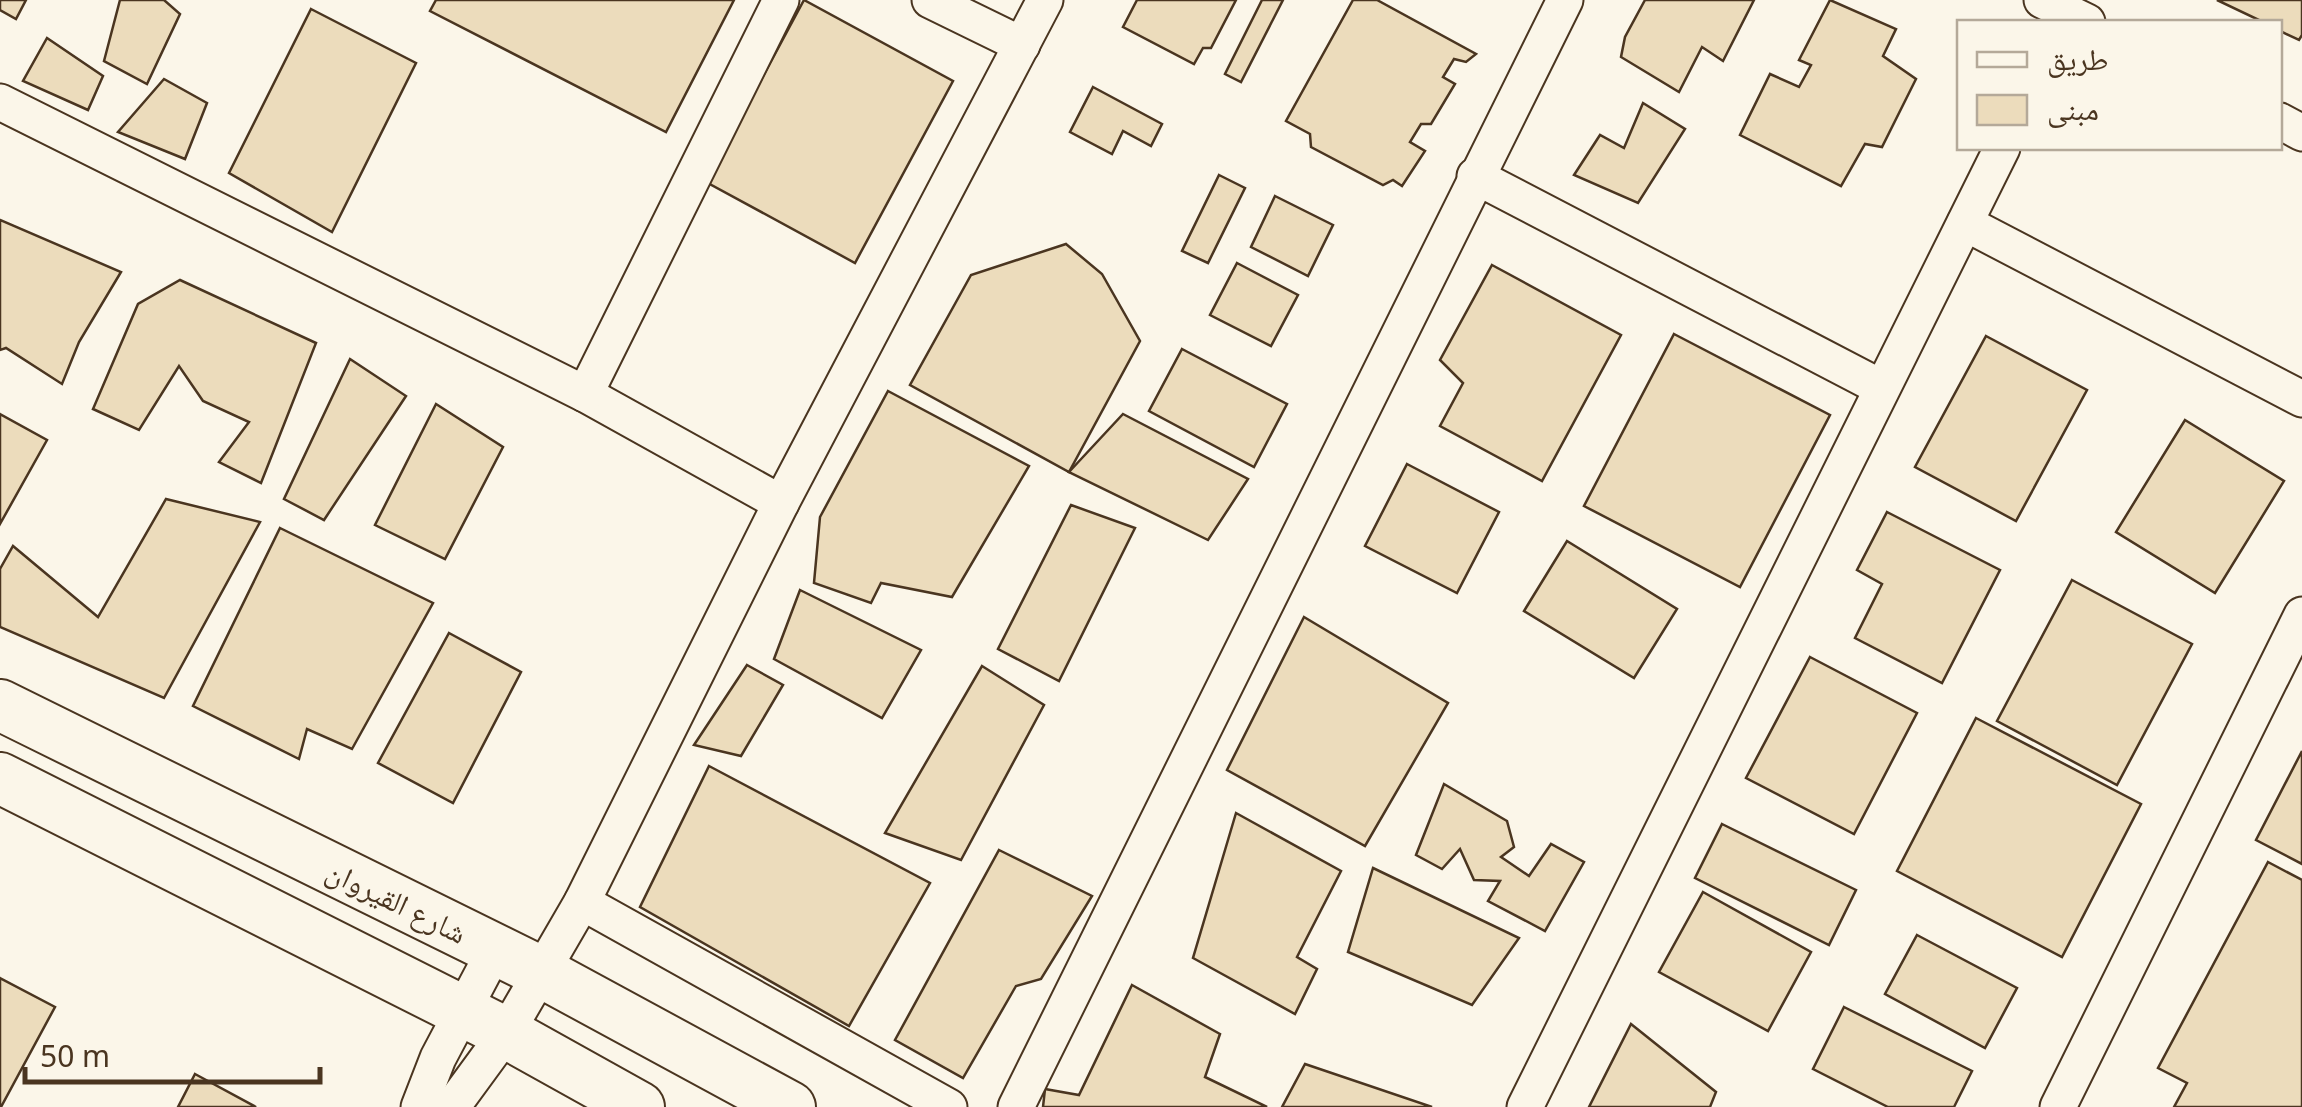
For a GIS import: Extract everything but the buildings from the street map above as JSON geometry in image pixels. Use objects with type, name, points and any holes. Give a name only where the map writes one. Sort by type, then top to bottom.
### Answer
[{"type":"main road","name":"شارع القيروان","points":[[0,705],[541,972],[790,1107]]},
{"type":"main road","points":[[0,779],[506,1033],[639,1107]]},
{"type":"street","points":[[584,394],[781,0]]},
{"type":"street","points":[[930,0],[1022,45]]},
{"type":"street","points":[[444,1107],[458,1100],[506,1033],[582,902],[781,502],[1045,0]]},
{"type":"street","points":[[1016,1107],[1565,0]]},
{"type":"street","points":[[0,102],[584,394],[781,502]]},
{"type":"street","points":[[1525,1107],[2001,150]]},
{"type":"street","points":[[1475,176],[1880,387]]},
{"type":"street","points":[[1965,223],[2302,399]]},
{"type":"street","points":[[2058,1107],[2302,616]]},
{"type":"street","points":[[582,902],[949,1107]]},
{"type":"street","points":[[419,1107],[428,1077],[495,950]]}]
